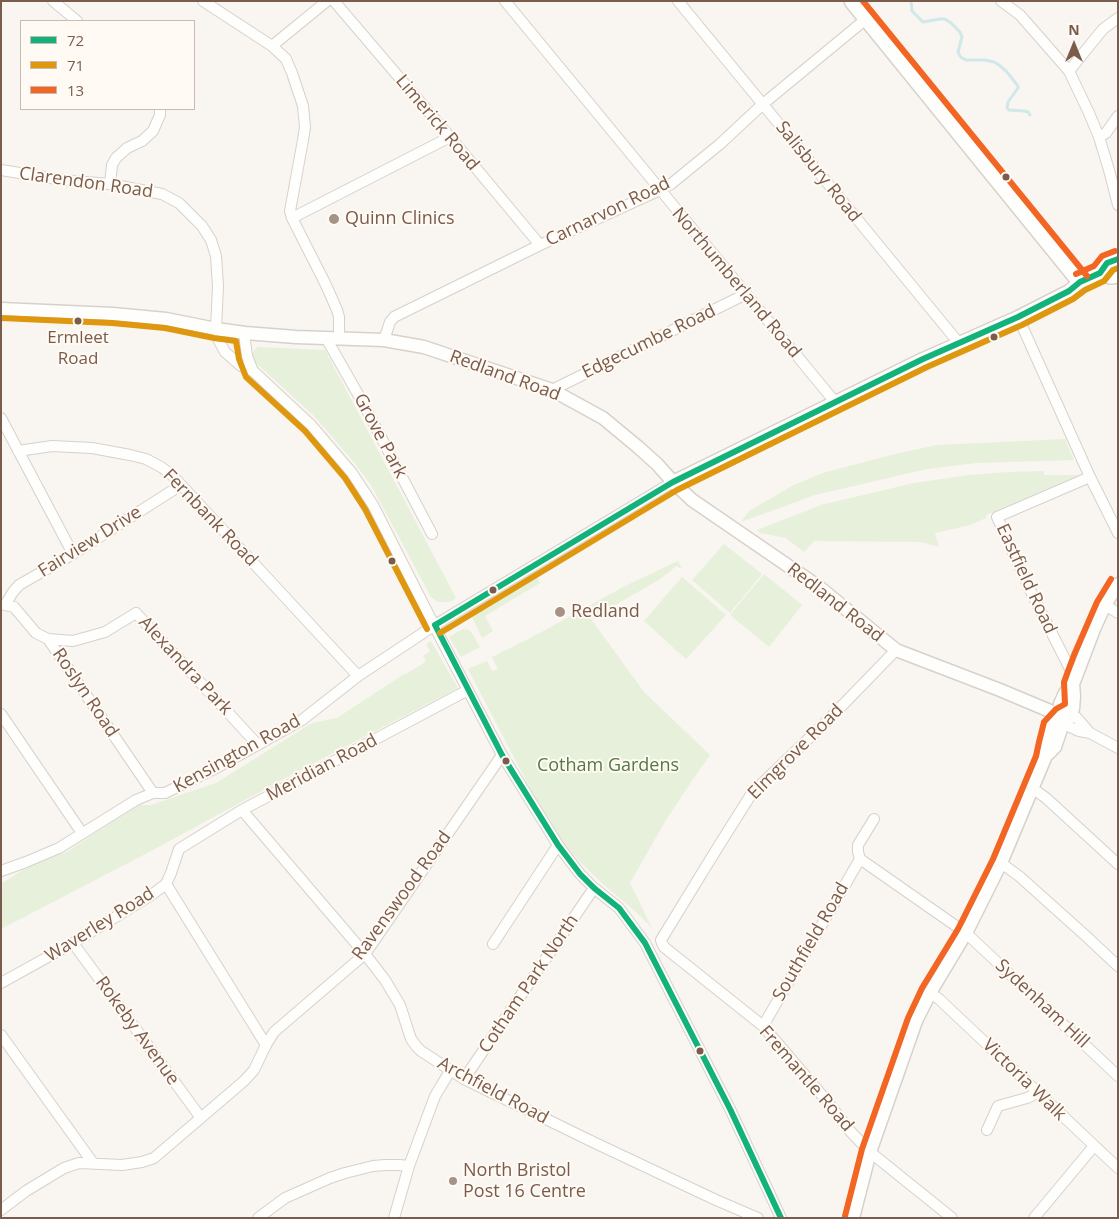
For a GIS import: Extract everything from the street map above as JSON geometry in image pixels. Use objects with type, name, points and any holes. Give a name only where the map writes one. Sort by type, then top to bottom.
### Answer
[{"type":"main road","points":[[852,1],[1080,282],[1100,273],[1107,263],[1118,259]]},
{"type":"main road","points":[[1100,273],[1111,276],[1118,275]]},
{"type":"street","points":[[53,1],[76,20]]},
{"type":"street","points":[[203,1],[272,46],[286,59],[292,73],[303,106],[305,127],[290,206],[292,218],[337,310],[339,338]]},
{"type":"street","points":[[272,46],[327,1]]},
{"type":"street","name":"Limerick Road","points":[[334,1],[540,246]]},
{"type":"street","name":"Northumberland Road","points":[[505,1],[835,402]]},
{"type":"street","name":"Salisbury Road","points":[[678,1],[958,342]]},
{"type":"street","points":[[1001,1],[1020,15],[1069,70],[1098,137],[1118,204]]},
{"type":"street","points":[[1069,70],[1103,30],[1118,18]]},
{"type":"street","name":"Carnarvon Road","points":[[384,340],[390,322],[394,317],[670,184],[720,144],[763,104],[866,19]]},
{"type":"street","points":[[110,184],[112,165],[116,158],[127,148],[142,140],[153,131],[160,115],[160,110]]},
{"type":"street","points":[[1098,137],[1106,134],[1118,116]]},
{"type":"street","points":[[292,218],[450,137]]},
{"type":"street","name":"Clarendon Road","points":[[1,170],[64,180],[110,184],[162,194],[179,203],[202,226],[211,240],[216,256],[218,286],[216,329]]},
{"type":"street","points":[[673,482],[958,342],[1018,317],[1069,290],[1080,282]]},
{"type":"street","name":"Edgecumbe Road","points":[[552,390],[746,294]]},
{"type":"street","name":"Redland Road","points":[[1,308],[131,315],[166,319],[245,333],[384,340],[424,347],[552,390],[603,418],[638,446],[692,500],[819,587],[896,650],[1062,716]]},
{"type":"street","points":[[1018,317],[1090,477],[1118,533]]},
{"type":"street","points":[[216,329],[219,341],[225,352],[242,366],[253,371],[311,425],[352,473],[374,505],[502,755],[558,845],[580,874],[619,908],[645,942],[730,1109],[781,1218]]},
{"type":"street","points":[[245,333],[247,356],[253,371]]},
{"type":"street","name":"Grove Park","points":[[326,338],[363,403],[432,534]]},
{"type":"street","points":[[1,418],[72,554]]},
{"type":"street","name":"Fernbank Road","points":[[18,451],[52,446],[92,448],[146,459],[161,467],[172,475],[358,676]]},
{"type":"street","name":"Eastfield Road","points":[[1074,680],[997,517],[1090,477]]},
{"type":"street","name":"Kensington Road","points":[[2,868],[26,862],[59,848],[136,800],[153,793],[165,793],[218,767],[302,720],[358,676],[435,625],[673,482]]},
{"type":"street","name":"Fairview Drive","points":[[3,606],[19,585],[181,486]]},
{"type":"street","points":[[853,1218],[870,1152],[916,1020],[966,933],[1001,863],[1045,758],[1052,725],[1072,709],[1074,680],[1105,604],[1118,584]]},
{"type":"street","points":[[1105,604],[1118,613]]},
{"type":"street","name":"Roslyn Road","points":[[3,606],[14,607],[36,633],[48,639],[153,793]]},
{"type":"street","name":"Alexandra Park","points":[[48,639],[73,641],[105,632],[136,613],[258,745]]},
{"type":"street","name":"Elmgrove Road","points":[[661,940],[752,793],[833,715],[896,650]]},
{"type":"street","name":"Meridian Road","points":[[179,849],[242,810],[466,685]]},
{"type":"street","points":[[1,714],[82,833]]},
{"type":"street","points":[[1062,716],[1070,728],[1090,733],[1118,748]]},
{"type":"street","name":"Ravenswood Road","points":[[1,1210],[26,1191],[64,1168],[79,1163],[122,1165],[154,1158],[244,1081],[254,1070],[274,1032],[364,954],[502,755]]},
{"type":"street","points":[[1032,788],[1046,798],[1118,864]]},
{"type":"street","name":"Archfield Road","points":[[242,810],[385,980],[400,1005],[411,1039],[421,1051],[464,1079],[716,1200],[758,1218]]},
{"type":"street","name":"Southfield Road","points":[[762,1026],[860,859],[858,845],[874,819]]},
{"type":"street","points":[[493,944],[558,845]]},
{"type":"street","name":"Waverley Road","points":[[1,983],[73,943],[150,896],[166,884],[179,849]]},
{"type":"street","points":[[860,859],[966,933]]},
{"type":"street","points":[[1001,863],[1088,937],[1118,966]]},
{"type":"street","points":[[166,884],[266,1045]]},
{"type":"street","name":"Cotham Park North","points":[[464,1079],[594,888]]},
{"type":"street","name":"Sydenham Hill","points":[[966,933],[1118,1076]]},
{"type":"street","name":"Fremantle Road","points":[[661,940],[664,947],[762,1026],[850,1131],[870,1152],[952,1218]]},
{"type":"street","name":"Rokeby Avenue","points":[[73,943],[201,1118]]},
{"type":"street","name":"Victoria Walk","points":[[930,993],[939,999],[1118,1168]]},
{"type":"street","points":[[1,1035],[93,1163]]},
{"type":"street","points":[[394,1218],[409,1166],[435,1096],[450,1071]]},
{"type":"street","points":[[987,1130],[996,1103],[1031,1097],[1037,1093]]},
{"type":"street","points":[[1034,1218],[1094,1146]]},
{"type":"street","points":[[258,1218],[285,1198],[330,1178],[368,1167],[398,1164],[409,1166]]},
{"type":"green space","points":[[258,347],[325,350],[456,598],[452,601],[438,602],[431,597],[371,485],[314,416],[257,364],[252,354]]},
{"type":"green space","points":[[1065,439],[1074,460],[976,463],[927,469],[815,495],[741,522],[749,511],[794,485],[823,473],[895,454],[937,445]]},
{"type":"green space","points":[[1044,471],[1044,475],[1080,475],[986,515],[986,518],[970,525],[935,533],[939,547],[921,542],[814,541],[804,552],[786,538],[760,533],[757,530],[821,505],[914,483],[969,475]]},
{"type":"green space","points":[[724,544],[762,574],[730,613],[692,580]]},
{"type":"green space","name":"Cotham Gardens","points":[[678,561],[682,569],[676,566],[657,581],[591,619],[644,692],[710,755],[666,820],[630,883],[652,928],[582,864],[564,843],[532,792],[468,669],[487,661],[492,671],[498,669],[492,657],[623,587]]},
{"type":"green space","points":[[534,573],[540,583],[485,616],[493,631],[482,638],[471,615]]},
{"type":"green space","points":[[764,574],[802,605],[769,647],[730,615]]},
{"type":"green space","points":[[682,577],[726,615],[686,659],[644,621]]},
{"type":"green space","points":[[463,629],[470,630],[480,647],[461,657],[449,637]]},
{"type":"green space","points":[[431,641],[458,688],[1,929],[1,884],[26,868],[68,851],[139,805],[151,805],[216,783],[312,723],[337,718],[424,663],[426,661],[423,656],[430,651],[426,644]]},
{"type":"waterway","points":[[911,1],[912,11],[923,22],[945,19],[960,32],[962,37],[958,52],[962,58],[994,62],[1007,72],[1018,86],[1008,102],[1007,108],[1009,110],[1028,112],[1030,115]]},
{"type":"transit line","name":"13","points":[[863,1],[1087,276]]},
{"type":"transit line","name":"13","points":[[1076,274],[1094,266],[1102,256],[1115,251]]},
{"type":"transit line","name":"72","points":[[435,625],[673,482],[923,359],[1018,317],[1069,291],[1080,282],[1100,273],[1107,263],[1118,259]]},
{"type":"transit line","name":"71","points":[[440,633],[677,490],[927,367],[1022,325],[1104,281],[1113,270],[1118,268]]},
{"type":"transit line","name":"71","points":[[1,318],[112,323],[165,328],[236,341],[239,359],[246,377],[305,431],[345,478],[365,509],[427,629]]},
{"type":"transit line","name":"13","points":[[845,1216],[862,1149],[908,1018],[922,988],[958,929],[993,859],[1036,756],[1044,722],[1056,709],[1065,704],[1064,682],[1097,602],[1111,579]]},
{"type":"transit line","name":"72","points":[[435,625],[502,755],[558,845],[580,874],[619,908],[645,943],[730,1109],[781,1218]]},
{"type":"place","name":"Quinn Clinics","points":[[334,219]]},
{"type":"place","name":"Ermleet Road","points":[[78,321]]},
{"type":"place","name":"Redland","points":[[560,612]]},
{"type":"place","name":"North Bristol Post 16 Centre","points":[[453,1181]]}]
